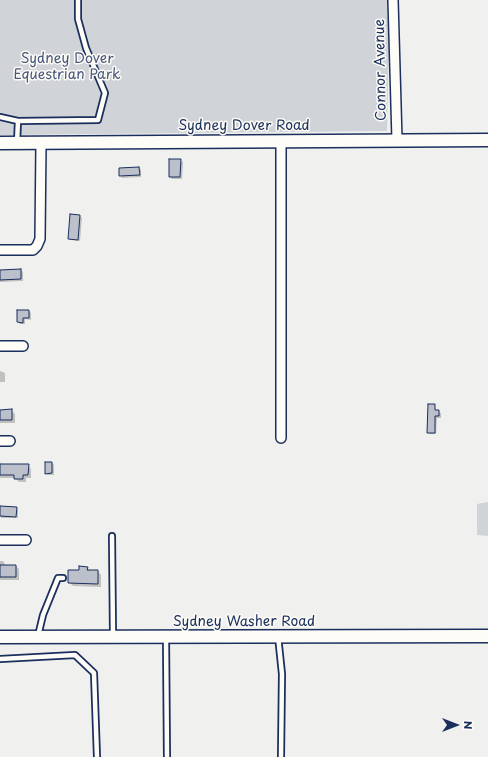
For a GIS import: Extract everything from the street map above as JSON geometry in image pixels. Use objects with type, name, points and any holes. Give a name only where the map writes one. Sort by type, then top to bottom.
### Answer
[{"type":"street","name":"Connor Avenue","points":[[393,0],[397,140]]},
{"type":"street","name":"Sydney Dover Road","points":[[0,143],[488,140]]},
{"type":"street","points":[[281,141],[281,438]]},
{"type":"street","points":[[0,250],[33,250],[37,246],[40,239],[41,142]]},
{"type":"street","points":[[0,346],[23,346]]},
{"type":"street","points":[[0,441],[10,441]]},
{"type":"street","points":[[0,540],[26,540]]},
{"type":"street","name":"Sydney Washer Road","points":[[0,637],[488,636]]},
{"type":"lane","points":[[0,117],[18,121],[98,120],[105,93],[86,48],[78,19],[78,0]]},
{"type":"lane","points":[[17,143],[18,121]]},
{"type":"lane","points":[[112,536],[113,637]]},
{"type":"lane","points":[[38,637],[43,615],[58,578],[63,578]]},
{"type":"lane","points":[[278,636],[282,674],[281,757]]},
{"type":"lane","points":[[166,637],[167,757]]},
{"type":"lane","points":[[0,659],[75,655],[94,673],[97,757]]},
{"type":"green space","name":"Sydney Dover Equestrian Park","points":[[0,0],[390,0],[387,131],[0,135]]},
{"type":"green space","points":[[488,502],[488,536],[477,535],[477,504]]},
{"type":"building","points":[[169,159],[181,159],[180,177],[169,177]]},
{"type":"building","points":[[139,167],[140,175],[119,176],[119,168]]},
{"type":"building","points":[[70,214],[80,215],[78,240],[68,239]]},
{"type":"building","points":[[21,269],[21,279],[0,280],[0,270]]},
{"type":"building","points":[[17,310],[29,310],[29,318],[23,318],[23,323],[17,322]]},
{"type":"building","points":[[428,404],[435,404],[435,410],[439,410],[439,416],[435,416],[435,433],[427,433]]},
{"type":"building","points":[[12,409],[12,420],[0,420],[0,410]]},
{"type":"building","points":[[45,462],[52,462],[52,473],[45,474]]},
{"type":"building","points":[[0,464],[29,464],[28,475],[23,475],[23,479],[14,479],[14,475],[0,475]]},
{"type":"building","points":[[0,506],[17,507],[16,517],[0,516]]},
{"type":"building","points":[[0,565],[16,565],[16,577],[0,577]]},
{"type":"building","points":[[79,566],[88,567],[87,570],[98,570],[98,584],[68,583],[68,570],[79,570]]}]
